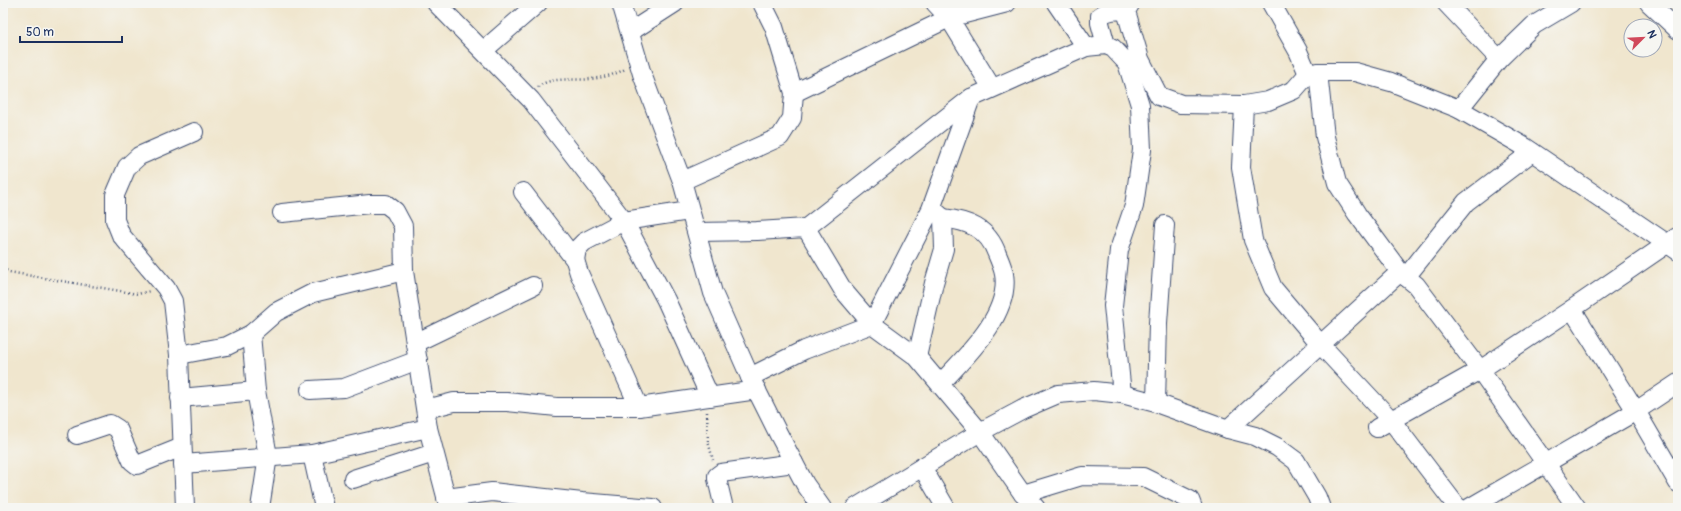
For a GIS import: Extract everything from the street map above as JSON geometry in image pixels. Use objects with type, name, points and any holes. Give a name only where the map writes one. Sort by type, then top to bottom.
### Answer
[{"type":"street","points":[[436,3],[484,50],[531,100],[624,221],[666,300],[710,397]]},
{"type":"street","points":[[484,50],[538,3]]},
{"type":"street","points":[[621,3],[637,57],[682,182],[713,294],[753,383],[805,484],[822,508]]},
{"type":"street","points":[[630,32],[675,3]]},
{"type":"street","points":[[682,182],[780,136],[792,118],[794,93],[774,27],[762,3]]},
{"type":"street","points":[[935,3],[949,18],[992,88]]},
{"type":"street","points":[[794,93],[949,18],[1007,3]]},
{"type":"street","points":[[1056,3],[1086,47]]},
{"type":"street","points":[[1271,3],[1298,52],[1313,73],[1325,137],[1337,183],[1357,214],[1403,274],[1416,285],[1480,370],[1547,463],[1577,508]]},
{"type":"street","points":[[1446,3],[1499,59]]},
{"type":"street","points":[[1460,109],[1499,59],[1534,25],[1571,3]]},
{"type":"street","points":[[1649,3],[1678,30]]},
{"type":"street","points":[[1106,45],[1100,23],[1100,16],[1105,12],[1128,7],[1140,59],[1159,96],[1180,104],[1244,105],[1268,101],[1294,90],[1313,73],[1355,72],[1391,82],[1460,109],[1532,152],[1675,244],[1480,370],[1384,424]]},
{"type":"street","points":[[697,232],[806,228],[971,98],[1086,47],[1106,45],[1113,48],[1127,63],[1140,105],[1142,150],[1134,206],[1120,250],[1113,306],[1122,394]]},
{"type":"street","points":[[426,409],[454,402],[507,402],[558,407],[639,407],[710,397],[753,383],[804,350],[872,324],[937,213],[971,98]]},
{"type":"street","points":[[1244,105],[1241,167],[1253,240],[1273,288],[1384,424],[1458,508]]},
{"type":"street","points":[[185,508],[179,355],[173,301],[166,288],[120,235],[115,220],[115,195],[127,167],[139,156],[194,132]]},
{"type":"street","points":[[1228,429],[1321,345],[1403,274],[1466,202],[1532,152]]},
{"type":"street","points":[[523,192],[574,260],[639,407]]},
{"type":"street","points":[[282,213],[370,204],[386,204],[395,211],[403,226],[404,271],[428,428],[448,503],[492,492],[654,508]]},
{"type":"street","points":[[574,260],[577,249],[584,242],[624,221],[689,211]]},
{"type":"street","points":[[918,357],[934,283],[944,249],[937,213]]},
{"type":"street","points":[[937,213],[977,226],[994,244],[1004,275],[1004,298],[985,335],[940,384]]},
{"type":"street","points":[[1156,403],[1158,323],[1165,225]]},
{"type":"street","points":[[806,228],[843,290],[872,324],[918,357],[980,432],[1023,494],[1036,508]]},
{"type":"street","points":[[179,355],[226,346],[251,334],[276,312],[313,293],[404,271]]},
{"type":"street","points":[[310,390],[344,388],[417,352],[533,286]]},
{"type":"street","points":[[1572,310],[1636,411],[1678,483]]},
{"type":"street","points":[[251,334],[256,391],[268,456],[260,508]]},
{"type":"street","points":[[1469,508],[1636,411],[1678,382]]},
{"type":"street","points":[[180,398],[256,391]]},
{"type":"street","points":[[854,508],[980,432],[1023,409],[1058,394],[1094,391],[1122,394],[1156,403],[1228,429],[1255,436],[1278,447],[1296,461],[1317,497],[1321,508]]},
{"type":"street","points":[[77,435],[110,424],[118,429],[132,461],[138,465],[183,456],[268,456],[312,454],[428,428]]},
{"type":"street","points":[[353,479],[434,453]]},
{"type":"street","points":[[312,454],[324,508]]},
{"type":"street","points":[[724,508],[717,479],[717,476],[721,473],[794,463]]},
{"type":"street","points":[[922,467],[946,508]]},
{"type":"street","points":[[1023,494],[1082,476],[1142,477],[1190,500],[1193,508]]},
{"type":"path","points":[[531,100],[538,87],[542,84],[551,81],[591,79],[618,74],[628,68],[637,57]]},
{"type":"path","points":[[3,268],[9,272],[138,294],[166,288]]},
{"type":"path","points":[[710,397],[706,416],[708,441],[717,476]]}]
